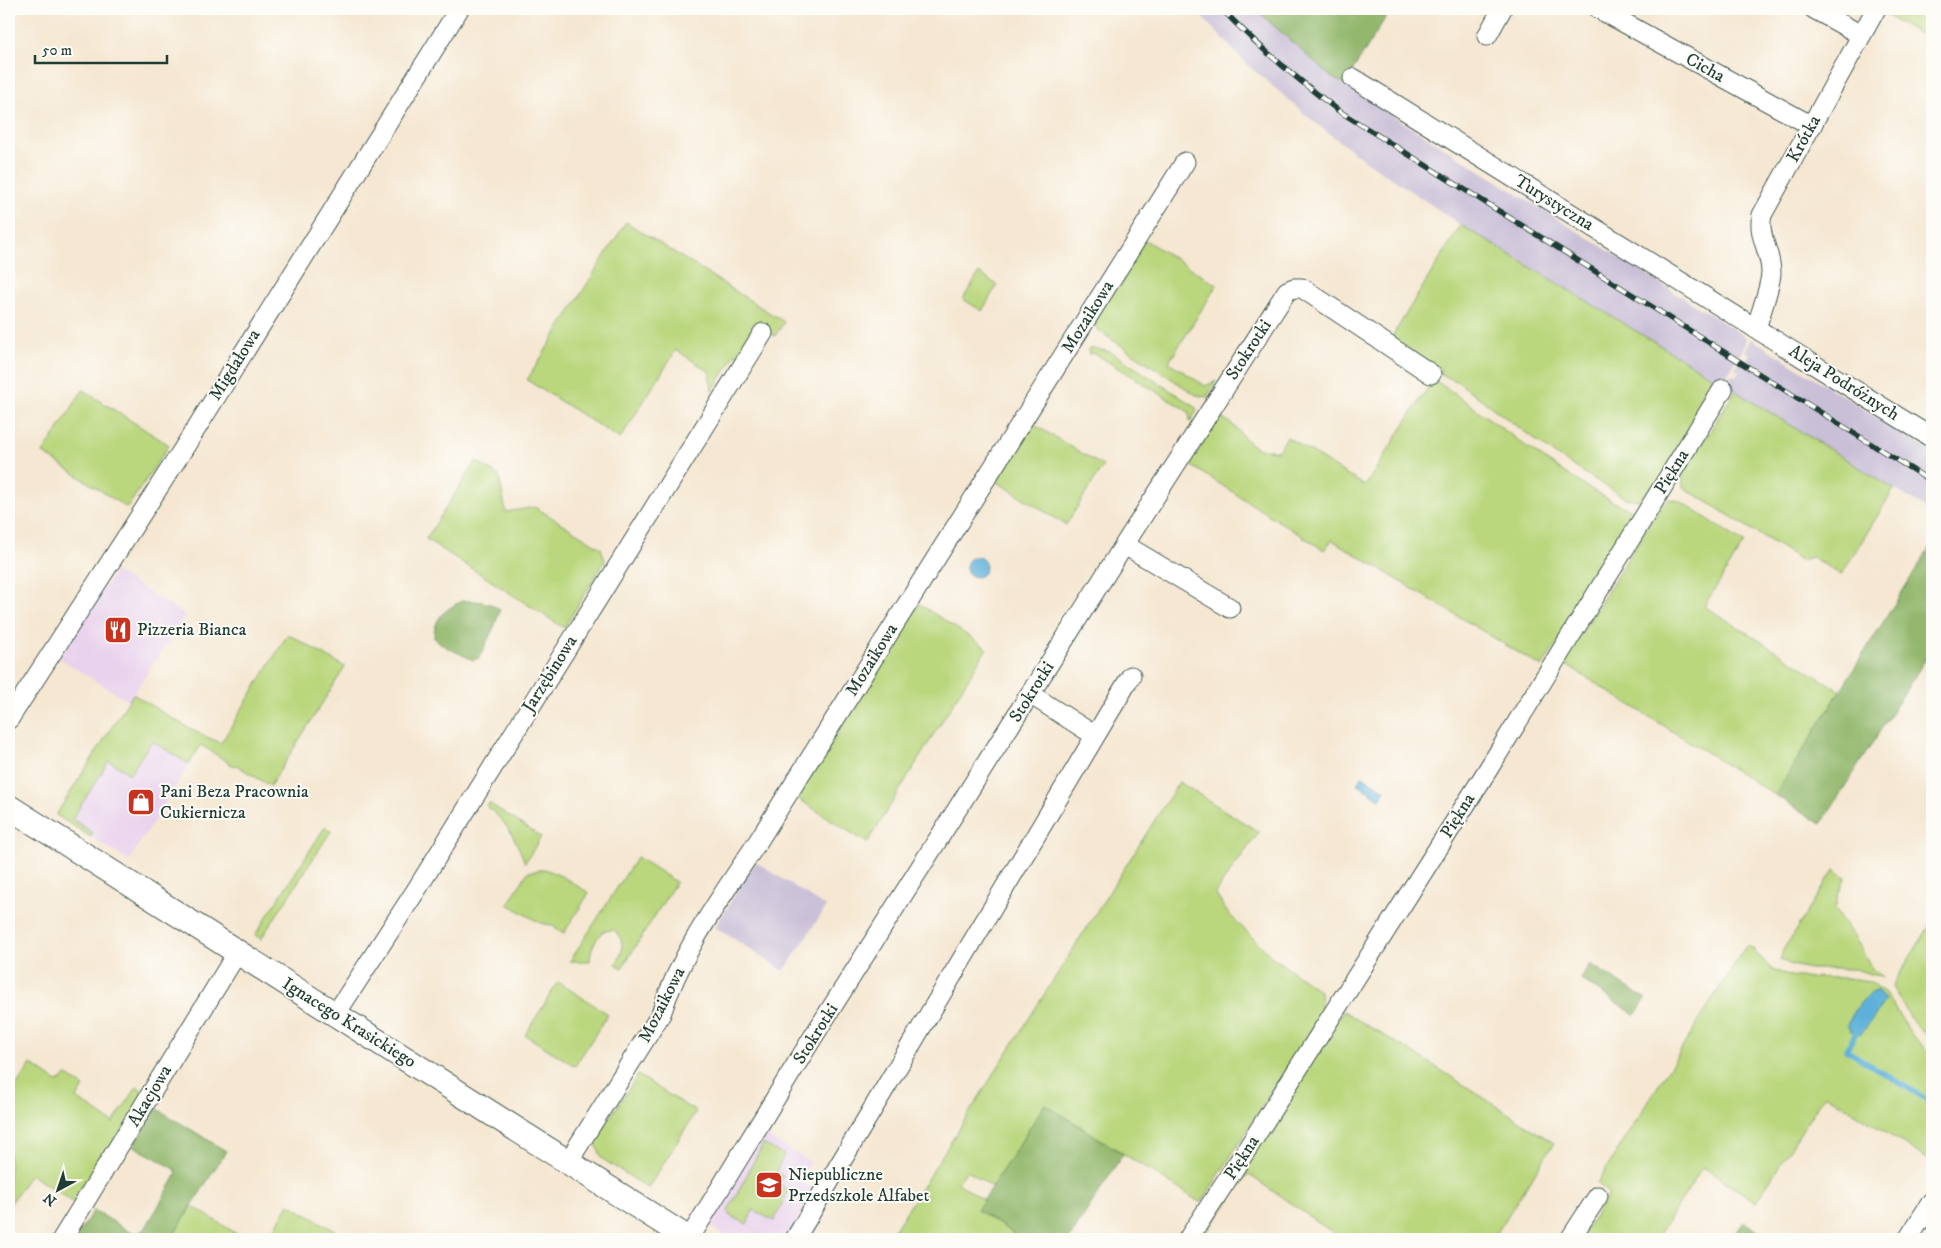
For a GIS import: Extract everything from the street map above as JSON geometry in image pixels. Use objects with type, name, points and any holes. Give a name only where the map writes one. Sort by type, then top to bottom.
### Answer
[{"type":"street","name":"Migdałowa","points":[[9,719],[182,451],[459,9]]},
{"type":"street","points":[[1486,36],[1502,9]]},
{"type":"street","name":"Cicha","points":[[1598,9],[1812,126]]},
{"type":"street","points":[[1814,9],[1861,35]]},
{"type":"street","name":"Krótka","points":[[1756,329],[1771,274],[1770,260],[1760,225],[1762,216],[1876,9]]},
{"type":"street","name":"Turystyczna","points":[[1352,78],[1756,329]]},
{"type":"street","name":"Mozaikowa","points":[[568,1162],[661,1014],[670,989],[704,924],[762,835],[1185,162]]},
{"type":"street","name":"Stokrotki","points":[[689,1239],[1030,694],[1279,302],[1290,289],[1302,288],[1432,374]]},
{"type":"street","name":"Aleja Podróżnych","points":[[1756,329],[1932,438]]},
{"type":"street","name":"Jarzębinowa","points":[[335,1015],[415,892],[763,333]]},
{"type":"street","name":"Piękna","points":[[1188,1239],[1487,771],[1723,389]]},
{"type":"street","points":[[1125,545],[1230,608]]},
{"type":"street","points":[[795,1239],[1094,735],[1131,676]]},
{"type":"street","points":[[1030,694],[1094,735]]},
{"type":"street","name":"Ignacego Krasickiego","points":[[9,807],[689,1239]]},
{"type":"street","name":"Akacjowa","points":[[62,1239],[238,953]]},
{"type":"street","points":[[1570,1239],[1598,1196]]},
{"type":"street","points":[[1908,1239],[1932,1201]]},
{"type":"shaded area","points":[[1194,9],[1255,9],[1331,77],[1746,337],[1745,346],[1722,383],[1461,225],[1363,159],[1318,125],[1248,65]]},
{"type":"shaded area","points":[[1752,339],[1932,452],[1932,512],[1725,385],[1732,374],[1736,376],[1739,371],[1735,368],[1742,357],[1746,360],[1750,354],[1745,351]]},
{"type":"shaded area","points":[[115,571],[185,615],[129,701],[201,745],[129,861],[56,815],[128,701],[59,658]]},
{"type":"shaded area","points":[[756,862],[826,907],[784,971],[715,927]]},
{"type":"shaded area","name":"Niepubliczne Przedszkole Alfabet","points":[[762,1134],[811,1162],[800,1181],[815,1189],[788,1239],[731,1239],[706,1224]]},
{"type":"green space","points":[[1255,9],[1391,9],[1344,84],[1331,77]]},
{"type":"green space","points":[[1884,9],[1932,9],[1932,41],[1882,13]]},
{"type":"green space","points":[[626,222],[784,322],[775,336],[760,326],[740,356],[736,354],[712,391],[709,371],[676,350],[620,439],[527,380]]},
{"type":"green space","points":[[1461,225],[1712,377],[1699,399],[1701,414],[1646,501],[1625,498],[1557,456],[1458,382],[1439,373],[1441,369],[1391,338]]},
{"type":"green space","points":[[1145,240],[1217,285],[1169,362],[1205,386],[1216,381],[1207,397],[1196,395],[1099,331],[1092,319]]},
{"type":"green space","points":[[979,273],[997,285],[982,311],[963,299]]},
{"type":"green space","points":[[1092,348],[1111,352],[1191,404],[1197,411],[1190,422],[1189,412],[1094,353],[1089,354],[1088,350]]},
{"type":"green space","points":[[1437,382],[1565,473],[1611,501],[1639,512],[1542,667],[1332,540],[1324,550],[1190,465],[1219,417],[1231,423],[1255,447],[1278,451],[1287,437],[1365,486],[1431,383]]},
{"type":"green space","points":[[83,390],[169,445],[127,508],[43,453]]},
{"type":"green space","points":[[1735,391],[1894,489],[1841,575],[1812,557],[1801,560],[1683,487],[1682,476]]},
{"type":"green space","points":[[1033,424],[1103,466],[1066,525],[996,481]]},
{"type":"green space","points":[[476,461],[499,476],[506,512],[535,507],[601,548],[605,561],[564,628],[426,539]]},
{"type":"green space","points":[[1670,499],[1680,501],[1744,543],[1704,606],[1840,691],[1775,795],[1563,663],[1660,507]]},
{"type":"green space","points":[[1932,544],[1932,649],[1821,824],[1775,795]]},
{"type":"green space","points":[[462,601],[486,603],[500,610],[479,658],[473,660],[446,647],[434,638],[434,631],[441,615]]},
{"type":"green space","points":[[919,604],[987,648],[867,843],[797,798]]},
{"type":"green space","points":[[288,634],[345,667],[270,786],[201,745],[189,764],[152,741],[130,774],[109,761],[72,819],[93,833],[91,837],[56,815],[133,694],[187,727],[221,743]]},
{"type":"green space","points":[[1179,782],[1259,832],[1215,893],[1227,912],[1272,957],[1320,991],[1322,1013],[1201,1203],[1045,1104],[992,1187],[967,1170],[958,1183],[984,1200],[977,1210],[1022,1239],[889,1239]]},
{"type":"green space","points":[[489,803],[541,837],[525,863],[510,832],[500,818],[487,807]]},
{"type":"green space","points":[[325,827],[331,831],[261,939],[255,935]]},
{"type":"green space","points":[[637,857],[676,882],[622,968],[616,964],[621,955],[622,942],[614,930],[603,931],[600,934],[592,949],[590,961],[570,961]]},
{"type":"green space","points":[[545,869],[563,877],[589,893],[564,933],[551,925],[540,923],[508,904],[528,872]]},
{"type":"green space","points":[[1834,870],[1846,877],[1838,895],[1835,908],[1858,943],[1870,966],[1883,978],[1855,969],[1810,969],[1780,960],[1783,950]]},
{"type":"green space","points":[[1932,922],[1932,1040],[1914,1024],[1892,986]]},
{"type":"green space","points":[[1746,946],[1751,947],[1772,970],[1795,977],[1847,978],[1870,981],[1885,993],[1912,1035],[1932,1056],[1932,1162],[1825,1094],[1756,1202],[1703,1167],[1656,1239],[1580,1239],[1609,1193],[1597,1183]]},
{"type":"green space","points":[[1590,964],[1646,999],[1635,1015],[1581,979]]},
{"type":"green space","points":[[558,982],[608,1014],[575,1066],[525,1035]]},
{"type":"green space","points":[[1343,1011],[1422,1058],[1554,1143],[1493,1239],[1342,1239],[1248,1174],[1202,1239],[1198,1239]]},
{"type":"green space","points":[[31,1064],[57,1082],[66,1075],[84,1087],[77,1098],[113,1123],[137,1087],[146,1092],[76,1204],[30,1174],[9,1206],[9,1098]]},
{"type":"green space","points":[[638,1075],[696,1112],[648,1188],[601,1158],[595,1140]]},
{"type":"green space","points":[[1045,1104],[1123,1154],[1069,1239],[1022,1239],[977,1210]]},
{"type":"green space","points":[[156,1108],[226,1151],[171,1239],[75,1239],[94,1210],[130,1232],[137,1233],[145,1229],[177,1174],[175,1169],[133,1146]]},
{"type":"green space","points":[[763,1144],[784,1155],[776,1172],[783,1176],[779,1184],[788,1190],[774,1221],[753,1210],[747,1224],[729,1215],[728,1211]]},
{"type":"green space","points":[[289,1204],[349,1239],[268,1239]]},
{"type":"green space","points":[[192,1206],[245,1239],[171,1239]]},
{"type":"green space","points":[[1744,1222],[1770,1239],[1732,1239]]},
{"type":"water","points":[[976,557],[983,560],[986,567],[983,574],[976,577],[969,574],[966,567],[969,560]]},
{"type":"water","points":[[1362,776],[1385,790],[1380,799],[1357,784]]},
{"type":"water","points":[[1877,990],[1885,1000],[1875,1016],[1860,1035],[1851,1031],[1847,1025],[1856,1009],[1866,997]]},
{"type":"waterway","points":[[1856,1033],[1846,1050],[1932,1103]]},
{"type":"railway","points":[[1222,9],[1278,62],[1339,111],[1932,482]]},
{"type":"place","name":"Pizzeria Bianca","points":[[118,630]]},
{"type":"place","name":"Pani Beza Pracownia Cukiernicza","points":[[141,802]]},
{"type":"place","name":"Niepubliczne Przedszkole Alfabet","points":[[769,1185]]}]
